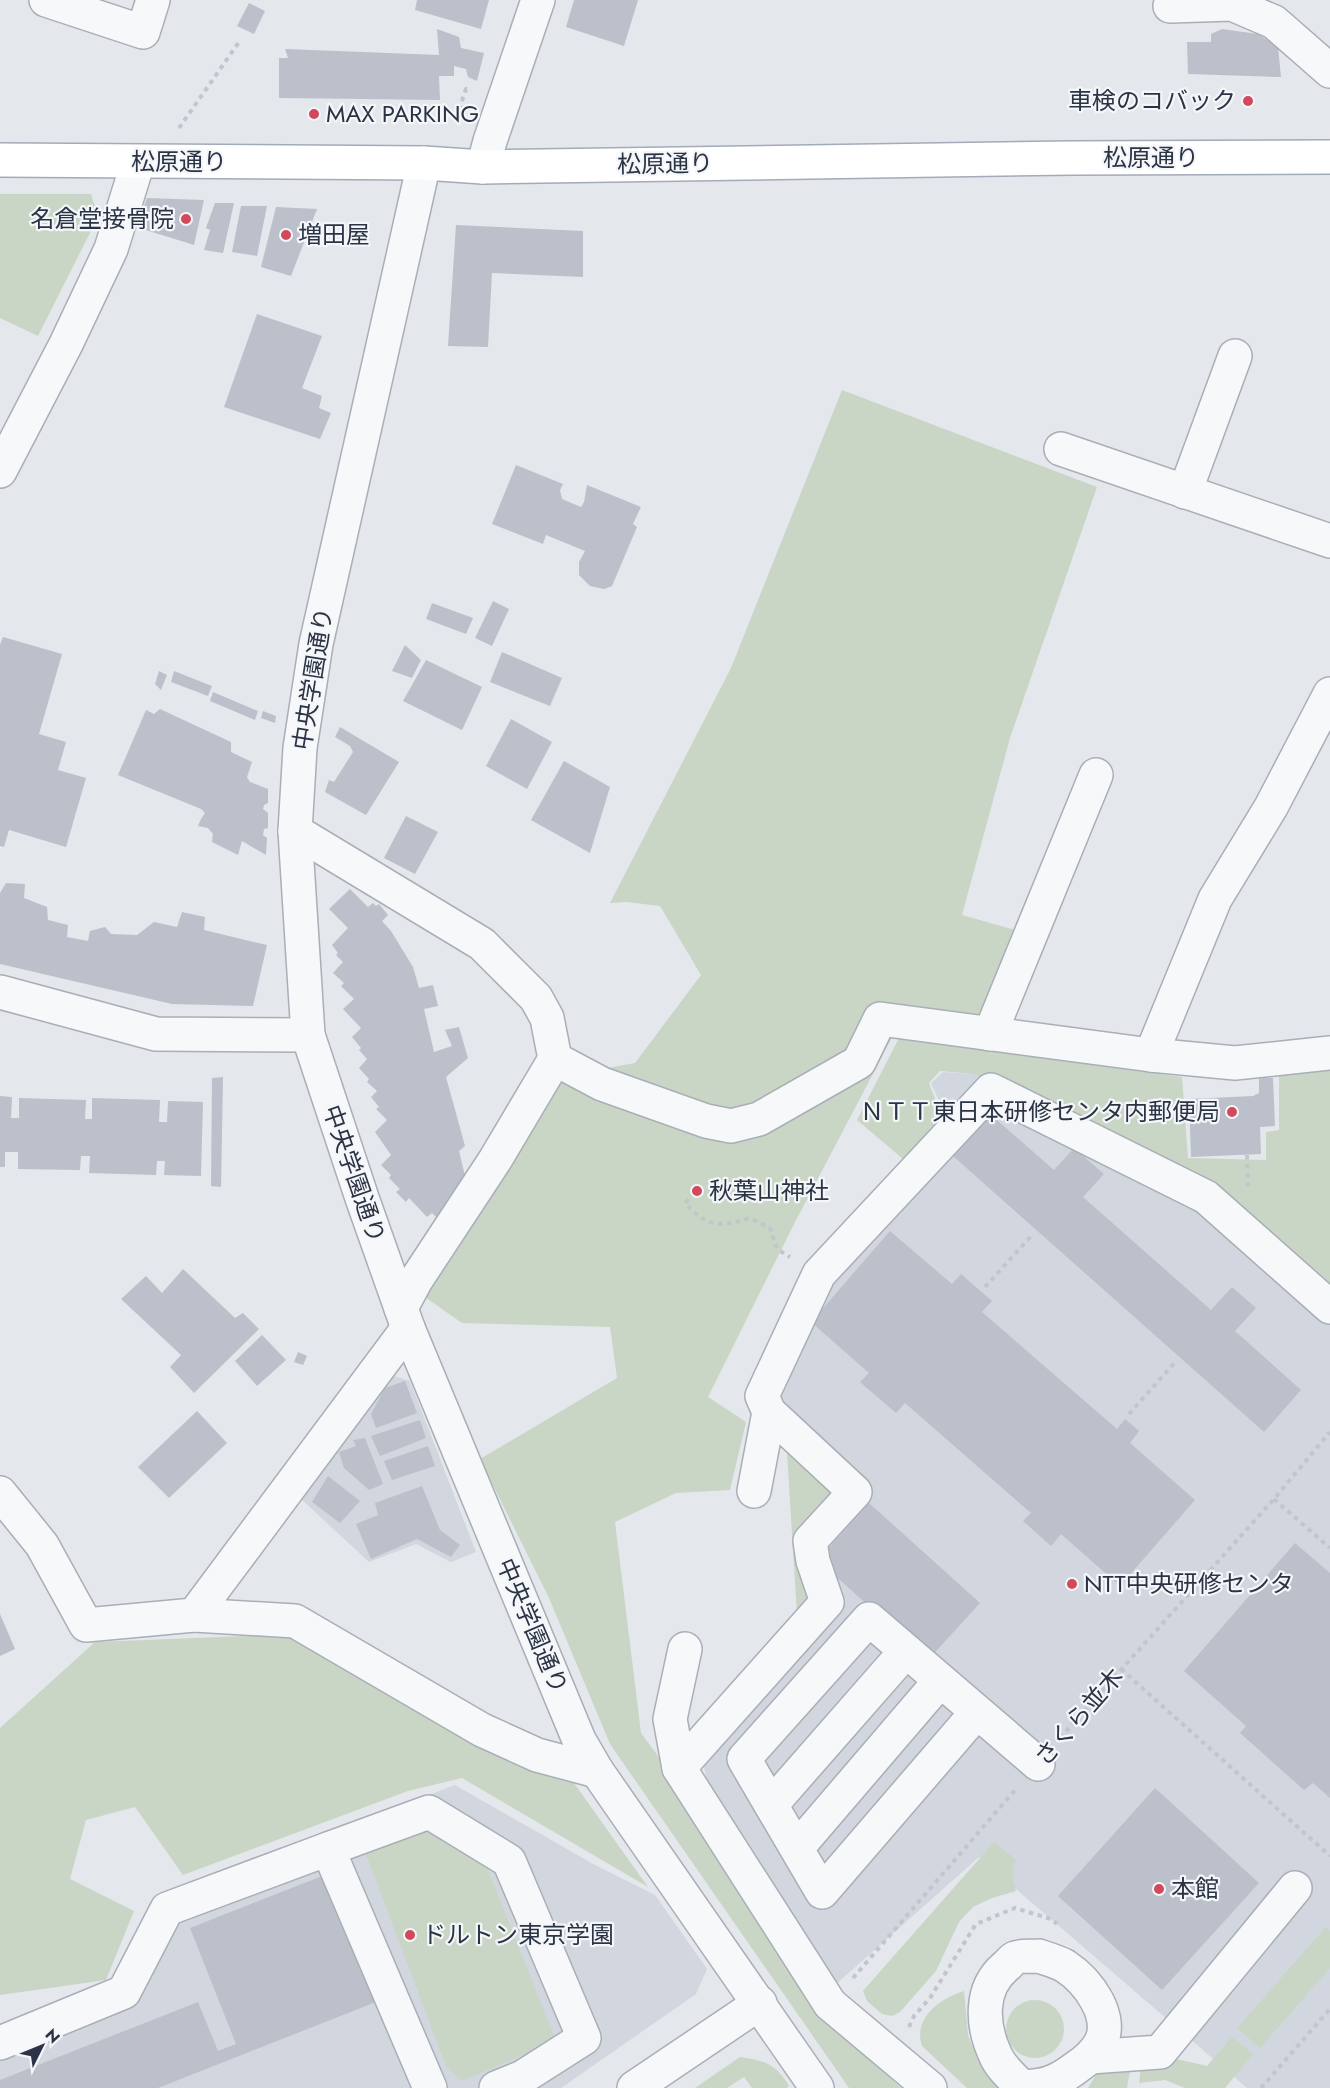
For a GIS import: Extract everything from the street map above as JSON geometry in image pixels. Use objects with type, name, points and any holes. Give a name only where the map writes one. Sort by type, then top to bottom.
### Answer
[{"type":"main road","name":"松原通り","points":[[0,160],[424,163],[483,167],[1072,158],[1330,157]]},
{"type":"street","points":[[46,0],[143,32],[153,0]]},
{"type":"street","points":[[483,167],[538,0]]},
{"type":"street","points":[[1170,6],[1232,3],[1274,22],[1330,71]]},
{"type":"street","points":[[0,471],[66,344],[111,249],[138,162]]},
{"type":"street","name":"中央学園通り","points":[[424,163],[316,644],[300,748],[295,831],[308,1035],[404,1318],[579,1740],[597,1771],[817,2088]]},
{"type":"street","points":[[1185,492],[1235,356]]},
{"type":"street","points":[[1061,449],[1330,541]]},
{"type":"street","points":[[1151,1055],[1215,899],[1271,807],[1330,694]]},
{"type":"street","points":[[990,1034],[1096,775]]},
{"type":"street","points":[[194,1615],[404,1318],[416,1280],[495,1160],[555,1059],[547,1018],[536,998],[482,945],[295,831]]},
{"type":"street","points":[[0,992],[156,1034],[308,1035]]},
{"type":"street","points":[[555,1059],[602,1084],[706,1121],[731,1126],[759,1119],[859,1062],[880,1019],[1151,1055],[1235,1063],[1330,1053]]},
{"type":"street","points":[[1038,1764],[869,1619],[834,1592],[813,1561],[810,1541],[855,1492],[769,1412],[762,1396],[819,1274],[991,1090],[1206,1197],[1330,1307]]},
{"type":"street","points":[[754,1491],[769,1412]]},
{"type":"street","points":[[0,1493],[42,1545],[86,1625],[194,1615],[295,1622],[482,1730],[537,1755],[597,1771]]},
{"type":"street","points":[[679,1768],[834,1592]]},
{"type":"street","points":[[869,1619],[744,1759],[822,1892],[977,1712]]},
{"type":"street","points":[[685,1649],[670,1719],[679,1768],[830,2004],[930,2088]]},
{"type":"street","points":[[771,1805],[906,1651]]},
{"type":"street","points":[[797,1848],[940,1681]]},
{"type":"street","points":[[0,2043],[124,1992],[167,1909],[429,1812],[509,1861],[584,2038],[523,2077],[496,2088]]},
{"type":"street","points":[[328,1849],[430,2088]]},
{"type":"street","points":[[1090,2057],[1160,2052],[1295,1888]]},
{"type":"street","points":[[1039,1956],[1064,1966],[1083,1982],[1099,2004],[1104,2024],[1101,2042],[1090,2057],[1060,2080],[1042,2086],[1022,2087],[996,2056],[985,2017],[988,1989],[995,1975],[1016,1958],[1039,1956]]},
{"type":"street","points":[[634,2088],[760,2003]]},
{"type":"path","points":[[176,133],[239,42]]},
{"type":"path","points":[[695,1193],[686,1203],[697,1215],[714,1225],[730,1224],[750,1218],[770,1228],[777,1249],[819,1274]]},
{"type":"path","points":[[985,1287],[1033,1234]]},
{"type":"path","points":[[1129,1413],[1177,1360]]},
{"type":"path","name":"さくら並木","points":[[830,2004],[1121,1669],[1274,1499],[1330,1432]]},
{"type":"path","points":[[1274,1499],[1330,1548]]},
{"type":"path","points":[[1121,1669],[1330,1856]]},
{"type":"path","points":[[1261,2088],[1330,2009]]},
{"type":"shaded area","name":"NTT中央研修センタ","points":[[943,1072],[974,1074],[1082,1116],[1211,1182],[1330,1284],[1330,2088],[1247,2088],[979,1857],[834,1986],[711,1808],[702,1754],[820,1595],[808,1573],[838,1491],[748,1402],[938,1127],[942,1107],[931,1083]]},
{"type":"shaded area","points":[[391,1375],[410,1381],[476,1552],[451,1562],[416,1544],[369,1562],[300,1498]]},
{"type":"shaded area","name":"ドルトン東京学園","points":[[455,1785],[595,1865],[655,1895],[707,1969],[696,1994],[561,2088],[0,2088],[0,2028],[113,1986],[154,1900]]},
{"type":"green space","points":[[0,194],[91,194],[98,217],[38,336],[0,318]]},
{"type":"green space","points":[[842,390],[1097,487],[1010,738],[962,915],[1030,934],[990,1034],[896,1030],[793,1226],[708,1397],[746,1422],[730,1490],[676,1493],[615,1522],[641,1733],[656,1753],[807,1994],[830,2024],[901,2088],[849,2088],[610,1744],[549,1598],[480,1459],[617,1378],[610,1327],[462,1323],[422,1295],[558,1077],[635,1063],[701,975],[660,906],[627,902],[610,903],[731,668]]},
{"type":"green space","points":[[901,1034],[954,1046],[1182,1077],[1188,1158],[1266,1160],[1266,1132],[1279,1130],[1279,1073],[1330,1068],[1330,1284],[1212,1182],[1082,1116],[974,1074],[940,1071],[929,1083],[939,1110],[936,1124],[903,1159],[857,1120]]},
{"type":"green space","points":[[791,1446],[838,1491],[804,1535],[821,1595],[797,1614],[787,1453]]},
{"type":"green space","points":[[297,1634],[492,1749],[574,1783],[648,1887],[462,1778],[408,1791],[183,1875],[135,1807],[86,1820],[70,1879],[134,1911],[106,1980],[0,1995],[0,1728],[95,1642]]},
{"type":"green space","points":[[428,1824],[482,1855],[554,2036],[528,2053],[462,2081],[446,2066],[364,1849]]},
{"type":"green space","points":[[994,1842],[1016,1860],[1013,1879],[1016,1891],[992,1898],[973,1907],[959,1922],[936,1971],[900,2012],[892,2016],[882,2014],[867,2001],[863,1991]]},
{"type":"green space","points":[[1326,1927],[1330,1931],[1330,1968],[1260,2048],[1237,2028]]},
{"type":"green space","points":[[964,1991],[968,2035],[976,2055],[997,2088],[967,2088],[922,2046],[921,2027],[930,2011],[946,1999]]},
{"type":"green space","points":[[1035,2000],[1046,2002],[1059,2013],[1064,2029],[1062,2040],[1051,2053],[1035,2058],[1024,2056],[1011,2045],[1006,2029],[1008,2018],[1019,2005]]},
{"type":"green space","points":[[1232,2037],[1253,2054],[1225,2088],[1185,2088],[1165,2080],[1139,2083],[1142,2060],[1163,2056],[1207,2066]]},
{"type":"green space","points":[[740,2057],[769,2064],[779,2072],[789,2086],[786,2088],[752,2088],[744,2077],[727,2088],[695,2088]]},
{"type":"green space","points":[[1102,2065],[1128,2066],[1130,2071],[1127,2088],[1088,2088]]},
{"type":"building","points":[[417,0],[489,0],[481,29],[415,10]]},
{"type":"building","points":[[574,0],[638,0],[624,46],[566,27]]},
{"type":"building","points":[[249,3],[265,11],[254,34],[237,26]]},
{"type":"building","points":[[437,29],[459,37],[461,48],[484,53],[477,81],[468,77],[466,69],[454,66],[454,76],[439,76],[440,100],[279,98],[279,58],[288,58],[285,49],[439,55]]},
{"type":"building","points":[[1222,29],[1258,34],[1278,47],[1281,77],[1188,74],[1187,42],[1211,42],[1211,34]]},
{"type":"building","points":[[147,198],[204,200],[194,245],[136,227]]},
{"type":"building","points":[[215,203],[234,203],[223,253],[204,250],[210,230],[206,228]]},
{"type":"building","points":[[241,206],[267,206],[257,256],[232,252]]},
{"type":"building","points":[[276,207],[317,209],[291,276],[261,267]]},
{"type":"building","points":[[456,225],[583,231],[583,277],[492,273],[488,347],[448,346]]},
{"type":"building","points":[[257,314],[322,336],[302,388],[322,396],[319,408],[331,413],[320,439],[224,407]]},
{"type":"building","points":[[516,465],[563,484],[560,490],[562,499],[581,507],[587,485],[641,507],[633,524],[637,527],[612,586],[604,589],[590,586],[579,575],[579,562],[585,551],[546,535],[543,544],[492,524]]},
{"type":"building","points":[[493,601],[509,609],[492,646],[475,638]]},
{"type":"building","points":[[432,603],[473,618],[466,634],[426,619]]},
{"type":"building","points":[[3,637],[62,654],[39,734],[66,742],[58,770],[86,778],[66,847],[9,830],[4,847],[0,846],[0,645]]},
{"type":"building","points":[[405,645],[421,660],[412,678],[392,671]]},
{"type":"building","points":[[502,652],[562,678],[550,706],[490,682]]},
{"type":"building","points":[[426,660],[482,687],[462,730],[403,701]]},
{"type":"building","points":[[159,671],[167,675],[161,690],[155,684]]},
{"type":"building","points":[[174,671],[212,686],[208,696],[171,682]]},
{"type":"building","points":[[213,692],[258,711],[255,720],[210,701]]},
{"type":"building","points":[[160,709],[231,742],[231,752],[252,762],[247,777],[250,782],[268,789],[268,803],[263,809],[268,813],[268,828],[264,829],[263,835],[267,838],[266,855],[242,841],[238,855],[212,842],[213,834],[208,828],[198,826],[205,813],[201,809],[118,775],[146,710],[154,714]]},
{"type":"building","points":[[263,711],[276,716],[275,723],[261,718]]},
{"type":"building","points":[[511,719],[552,742],[527,789],[486,766]]},
{"type":"building","points":[[340,727],[399,762],[366,815],[325,792],[329,780],[334,782],[353,752],[350,746],[335,737]]},
{"type":"building","points":[[564,761],[610,787],[590,853],[531,820]]},
{"type":"building","points":[[406,816],[438,832],[415,874],[384,858]]},
{"type":"building","points":[[6,883],[25,884],[24,898],[47,907],[48,920],[68,925],[67,937],[88,941],[90,931],[105,927],[111,934],[137,935],[154,922],[177,927],[182,912],[205,917],[204,930],[267,945],[253,1006],[172,1004],[0,964],[0,893]]},
{"type":"building","points":[[350,889],[368,907],[373,903],[376,906],[379,904],[388,915],[382,921],[391,931],[413,967],[419,988],[433,985],[438,1006],[424,1009],[434,1052],[452,1046],[445,1030],[459,1027],[468,1058],[446,1077],[465,1146],[459,1151],[466,1180],[450,1196],[457,1203],[439,1220],[432,1213],[427,1217],[409,1198],[406,1202],[396,1192],[400,1189],[389,1178],[391,1175],[381,1165],[391,1155],[375,1132],[387,1120],[376,1109],[379,1107],[371,1097],[377,1091],[367,1082],[369,1079],[359,1068],[367,1059],[352,1037],[361,1028],[343,1009],[354,999],[341,986],[344,983],[333,973],[343,962],[336,955],[338,953],[332,945],[348,928],[329,909]]},
{"type":"building","points":[[223,1077],[221,1187],[211,1186],[212,1078]]},
{"type":"building","name":"ＮＴＴ東日本研修センタ内郵便局","points":[[1259,1078],[1273,1078],[1275,1126],[1260,1127],[1261,1154],[1191,1157],[1189,1099],[1253,1096],[1259,1093]]},
{"type":"building","points":[[0,1096],[12,1097],[11,1118],[19,1118],[19,1098],[86,1100],[85,1119],[92,1119],[92,1098],[160,1100],[159,1122],[167,1122],[168,1101],[203,1102],[201,1176],[164,1175],[165,1161],[157,1161],[156,1175],[89,1173],[90,1156],[81,1156],[80,1170],[18,1169],[18,1152],[5,1152],[5,1167],[0,1167]]},
{"type":"building","points":[[990,1114],[1054,1170],[1074,1148],[1104,1174],[1083,1197],[1211,1310],[1232,1287],[1256,1308],[1235,1331],[1301,1390],[1264,1432],[953,1156]]},
{"type":"building","points":[[890,1231],[952,1284],[961,1274],[992,1301],[982,1312],[1117,1429],[1125,1419],[1139,1431],[1130,1443],[1195,1500],[1120,1586],[1061,1534],[1051,1546],[1023,1521],[1031,1513],[905,1403],[896,1413],[860,1382],[869,1373],[811,1322]]},
{"type":"building","points":[[183,1269],[235,1318],[243,1313],[259,1329],[194,1393],[170,1367],[181,1355],[121,1299],[146,1276],[162,1293]]},
{"type":"building","points":[[262,1335],[286,1360],[257,1386],[235,1361]]},
{"type":"building","points":[[298,1352],[307,1356],[303,1365],[294,1362]]},
{"type":"building","points":[[405,1381],[417,1413],[376,1428],[371,1414],[385,1388]]},
{"type":"building","points":[[197,1411],[227,1443],[169,1498],[138,1467]]},
{"type":"building","points":[[420,1420],[426,1438],[380,1456],[371,1436]]},
{"type":"building","points":[[365,1438],[383,1484],[369,1490],[344,1468],[339,1452],[356,1446],[353,1440]]},
{"type":"building","points":[[428,1446],[435,1466],[392,1480],[384,1461]]},
{"type":"building","points":[[328,1476],[360,1501],[340,1523],[312,1502]]},
{"type":"building","points":[[422,1486],[440,1530],[460,1545],[451,1557],[417,1539],[371,1559],[356,1524],[378,1515],[375,1503]]},
{"type":"building","points":[[869,1503],[980,1603],[928,1660],[818,1560]]},
{"type":"building","points":[[1295,1543],[1330,1573],[1330,1798],[1313,1783],[1304,1790],[1240,1733],[1246,1726],[1184,1671]]},
{"type":"building","points":[[0,1614],[15,1649],[0,1656]]},
{"type":"building","name":"本館","points":[[1155,1788],[1259,1883],[1162,1990],[1058,1896]]},
{"type":"building","points":[[330,1873],[381,2000],[158,2088],[0,2088],[0,2080],[198,2002],[218,2051],[236,2044],[190,1928]]},
{"type":"place","name":"車検のコバック","points":[[1248,101]]},
{"type":"place","name":"MAX PARKING","points":[[314,114]]},
{"type":"place","name":"名倉堂接骨院","points":[[186,219]]},
{"type":"place","name":"増田屋","points":[[286,235]]},
{"type":"place","name":"ＮＴＴ東日本研修センタ内郵便局","points":[[1232,1112]]},
{"type":"place","name":"秋葉山神社","points":[[697,1191]]},
{"type":"place","name":"NTT中央研修センタ","points":[[1072,1584]]},
{"type":"place","name":"本館","points":[[1159,1889]]},
{"type":"place","name":"ドルトン東京学園","points":[[410,1935]]}]
